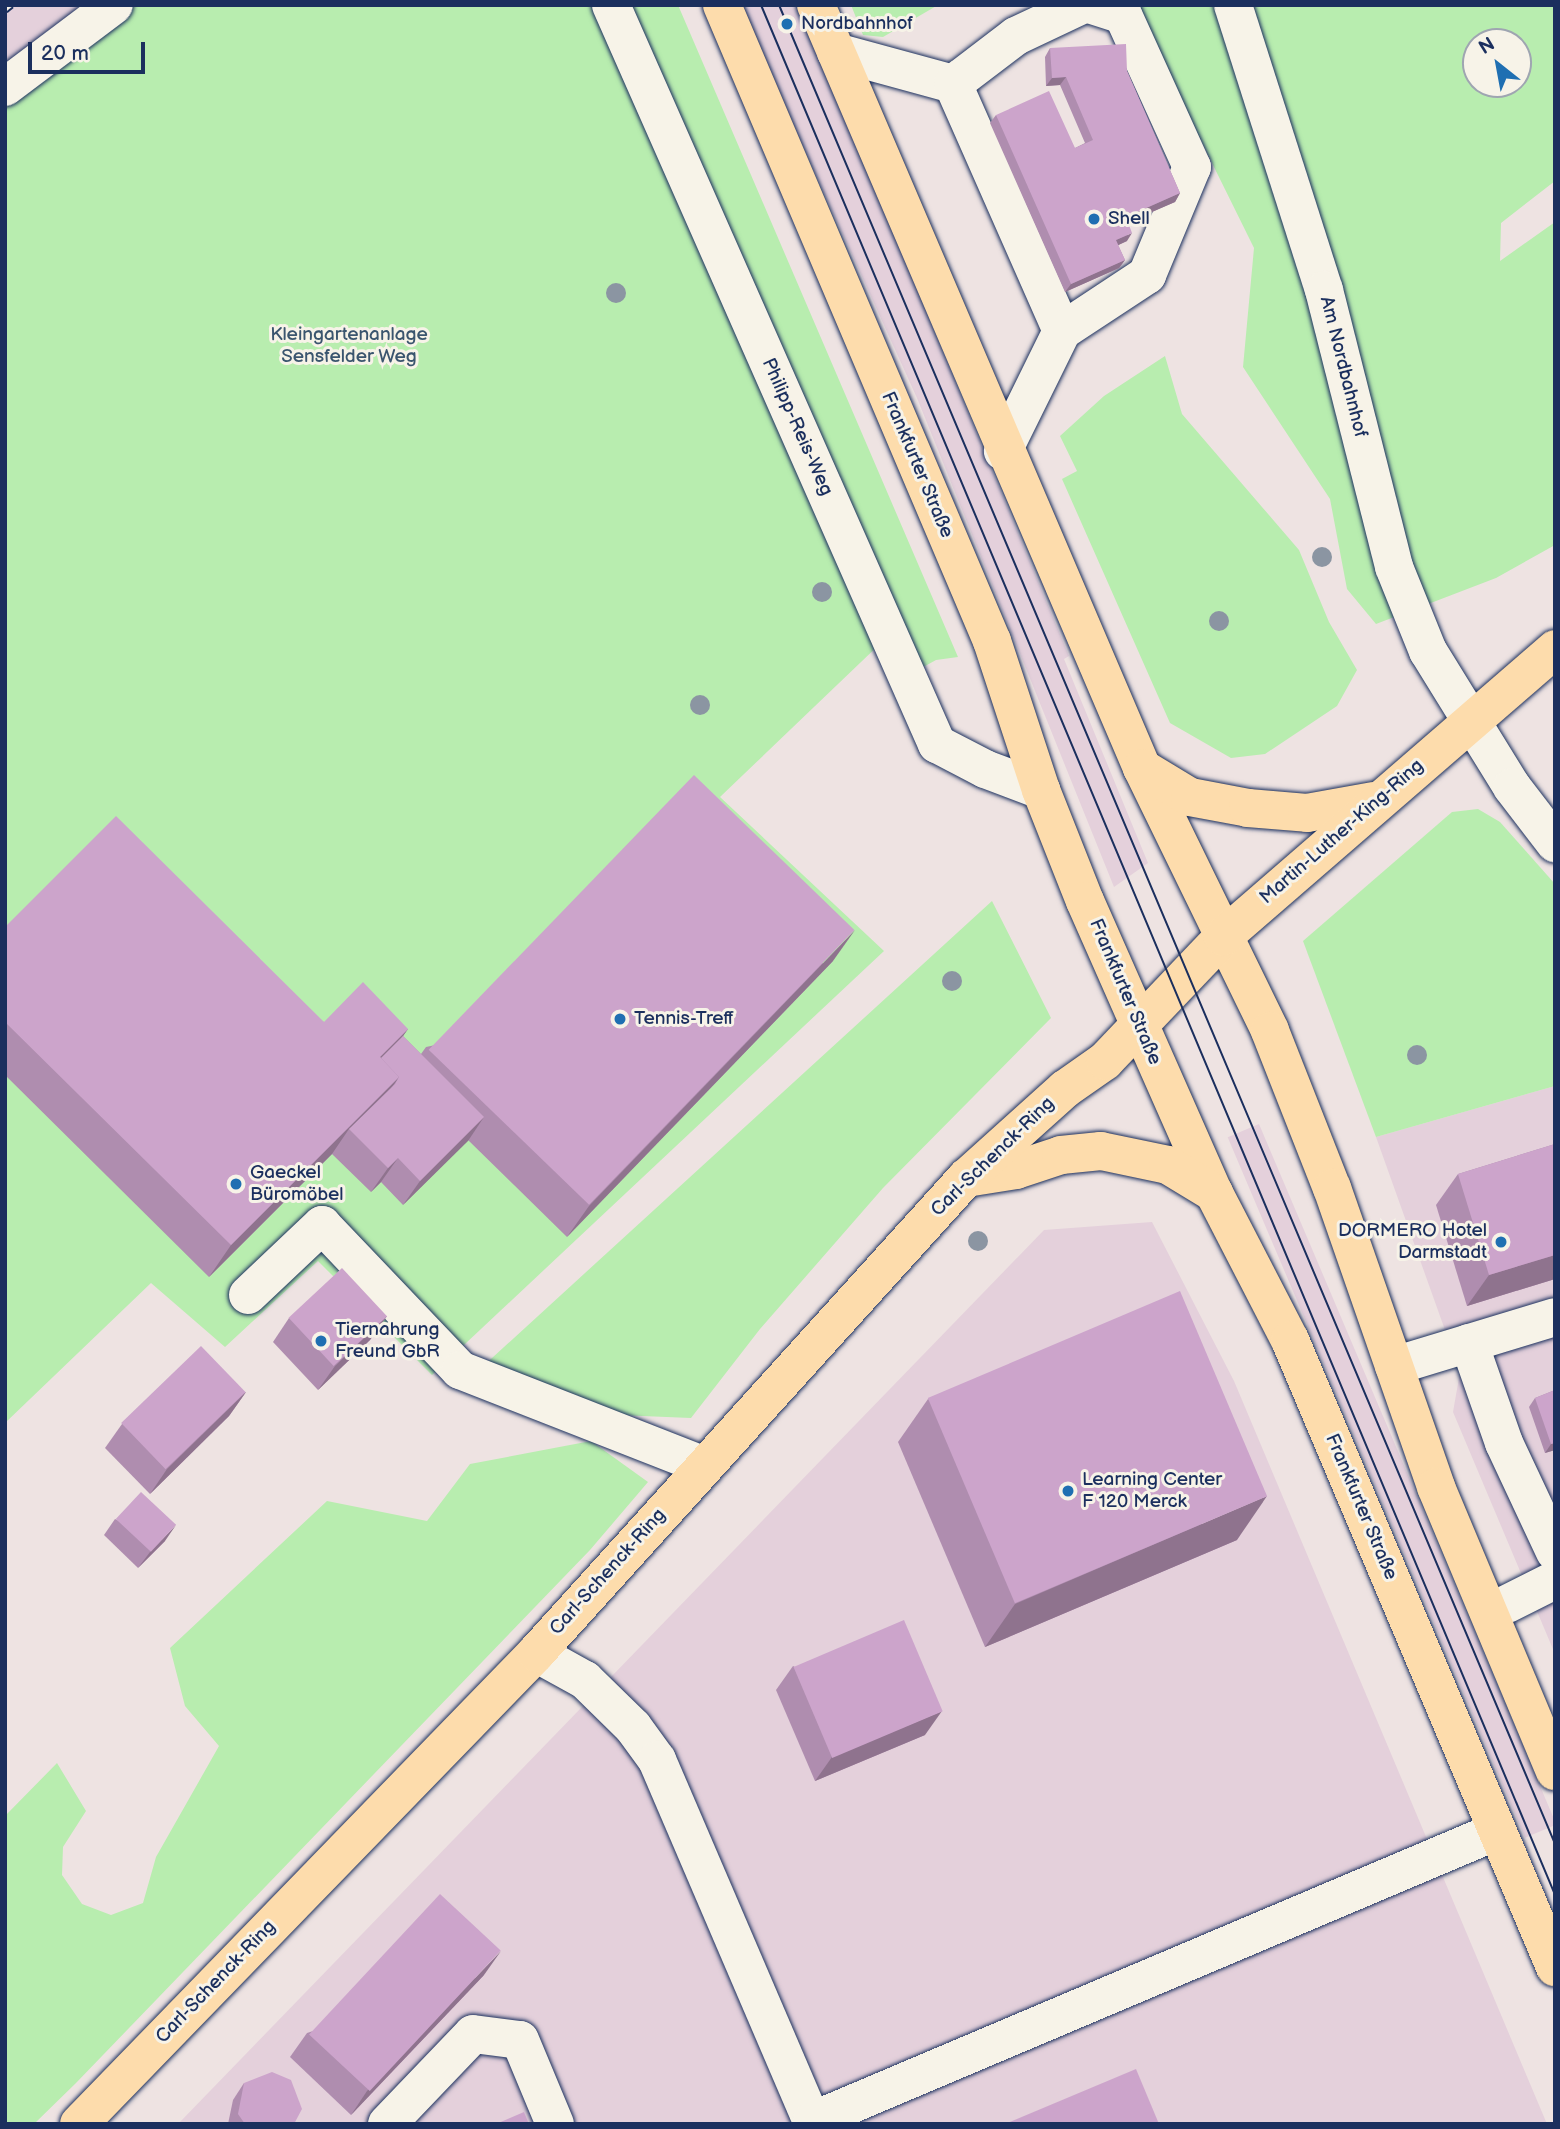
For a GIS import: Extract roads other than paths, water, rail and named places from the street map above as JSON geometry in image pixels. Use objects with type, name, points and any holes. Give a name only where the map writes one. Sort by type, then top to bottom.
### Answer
[{"type":"main road","name":"Frankfurter Straße","points":[[722,5],[992,641],[1041,790],[1137,1024],[1214,1194],[1290,1340],[1555,1967]]},
{"type":"main road","points":[[816,5],[1003,450],[1142,768],[1270,1031],[1332,1188],[1436,1487],[1547,1730],[1555,1771]]},
{"type":"main road","name":"Martin-Luther-King-Ring","points":[[1137,1024],[1223,937],[1376,800],[1555,649]]},
{"type":"main road","points":[[1142,768],[1190,797],[1248,808],[1307,813],[1376,800]]},
{"type":"main road","name":"Carl-Schenck-Ring","points":[[79,2124],[536,1653],[703,1465],[966,1178],[1065,1089],[1105,1061],[1137,1024]]},
{"type":"main road","points":[[966,1178],[1016,1170],[1061,1155],[1101,1151],[1168,1165],[1214,1194]]},
{"type":"street","points":[[5,88],[114,5]]},
{"type":"street","name":"Philipp-Reis-Weg","points":[[611,5],[937,744],[985,769],[1041,790]]},
{"type":"street","points":[[953,84],[1016,36],[1082,5]]},
{"type":"street","points":[[1003,450],[1062,331],[1147,275],[1192,167],[1123,15],[1093,5]]},
{"type":"street","name":"Am Nordbahnhof","points":[[1233,5],[1324,290],[1394,567],[1428,651],[1471,721],[1555,843]]},
{"type":"street","points":[[836,52],[953,84]]},
{"type":"street","points":[[953,84],[1062,331]]},
{"type":"street","points":[[247,1294],[322,1225],[460,1370],[703,1465]]},
{"type":"street","points":[[1394,1366],[1555,1317]]},
{"type":"street","points":[[1469,1343],[1504,1443],[1555,1552]]},
{"type":"street","points":[[1507,1604],[1555,1580]]},
{"type":"street","points":[[536,1653],[585,1680],[633,1727],[657,1760],[812,2121],[1497,1831]]},
{"type":"street","points":[[387,2124],[473,2034],[520,2040],[555,2124]]},
{"type":"tram line","points":[[761,5],[1555,1895]]},
{"type":"tram line","points":[[779,5],[1555,1844]]},
{"type":"railway","points":[[5,10],[11,5]]},
{"type":"place","name":"Nordbahnhof","points":[[787,24]]},
{"type":"place","name":"Shell","points":[[1094,219]]},
{"type":"place","name":"Tennis-Treff","points":[[620,1019]]},
{"type":"place","name":"Gaeckel Büromöbel","points":[[236,1184]]},
{"type":"place","name":"DORMERO Hotel Darmstadt","points":[[1501,1242]]},
{"type":"place","name":"Tiernahrung Freund GbR","points":[[321,1341]]},
{"type":"place","name":"Learning Center F 120 Merck","points":[[1068,1491]]},
{"type":"park label","name":"Kleingartenanlage Sensfelder Weg","points":[[349,346]]}]
